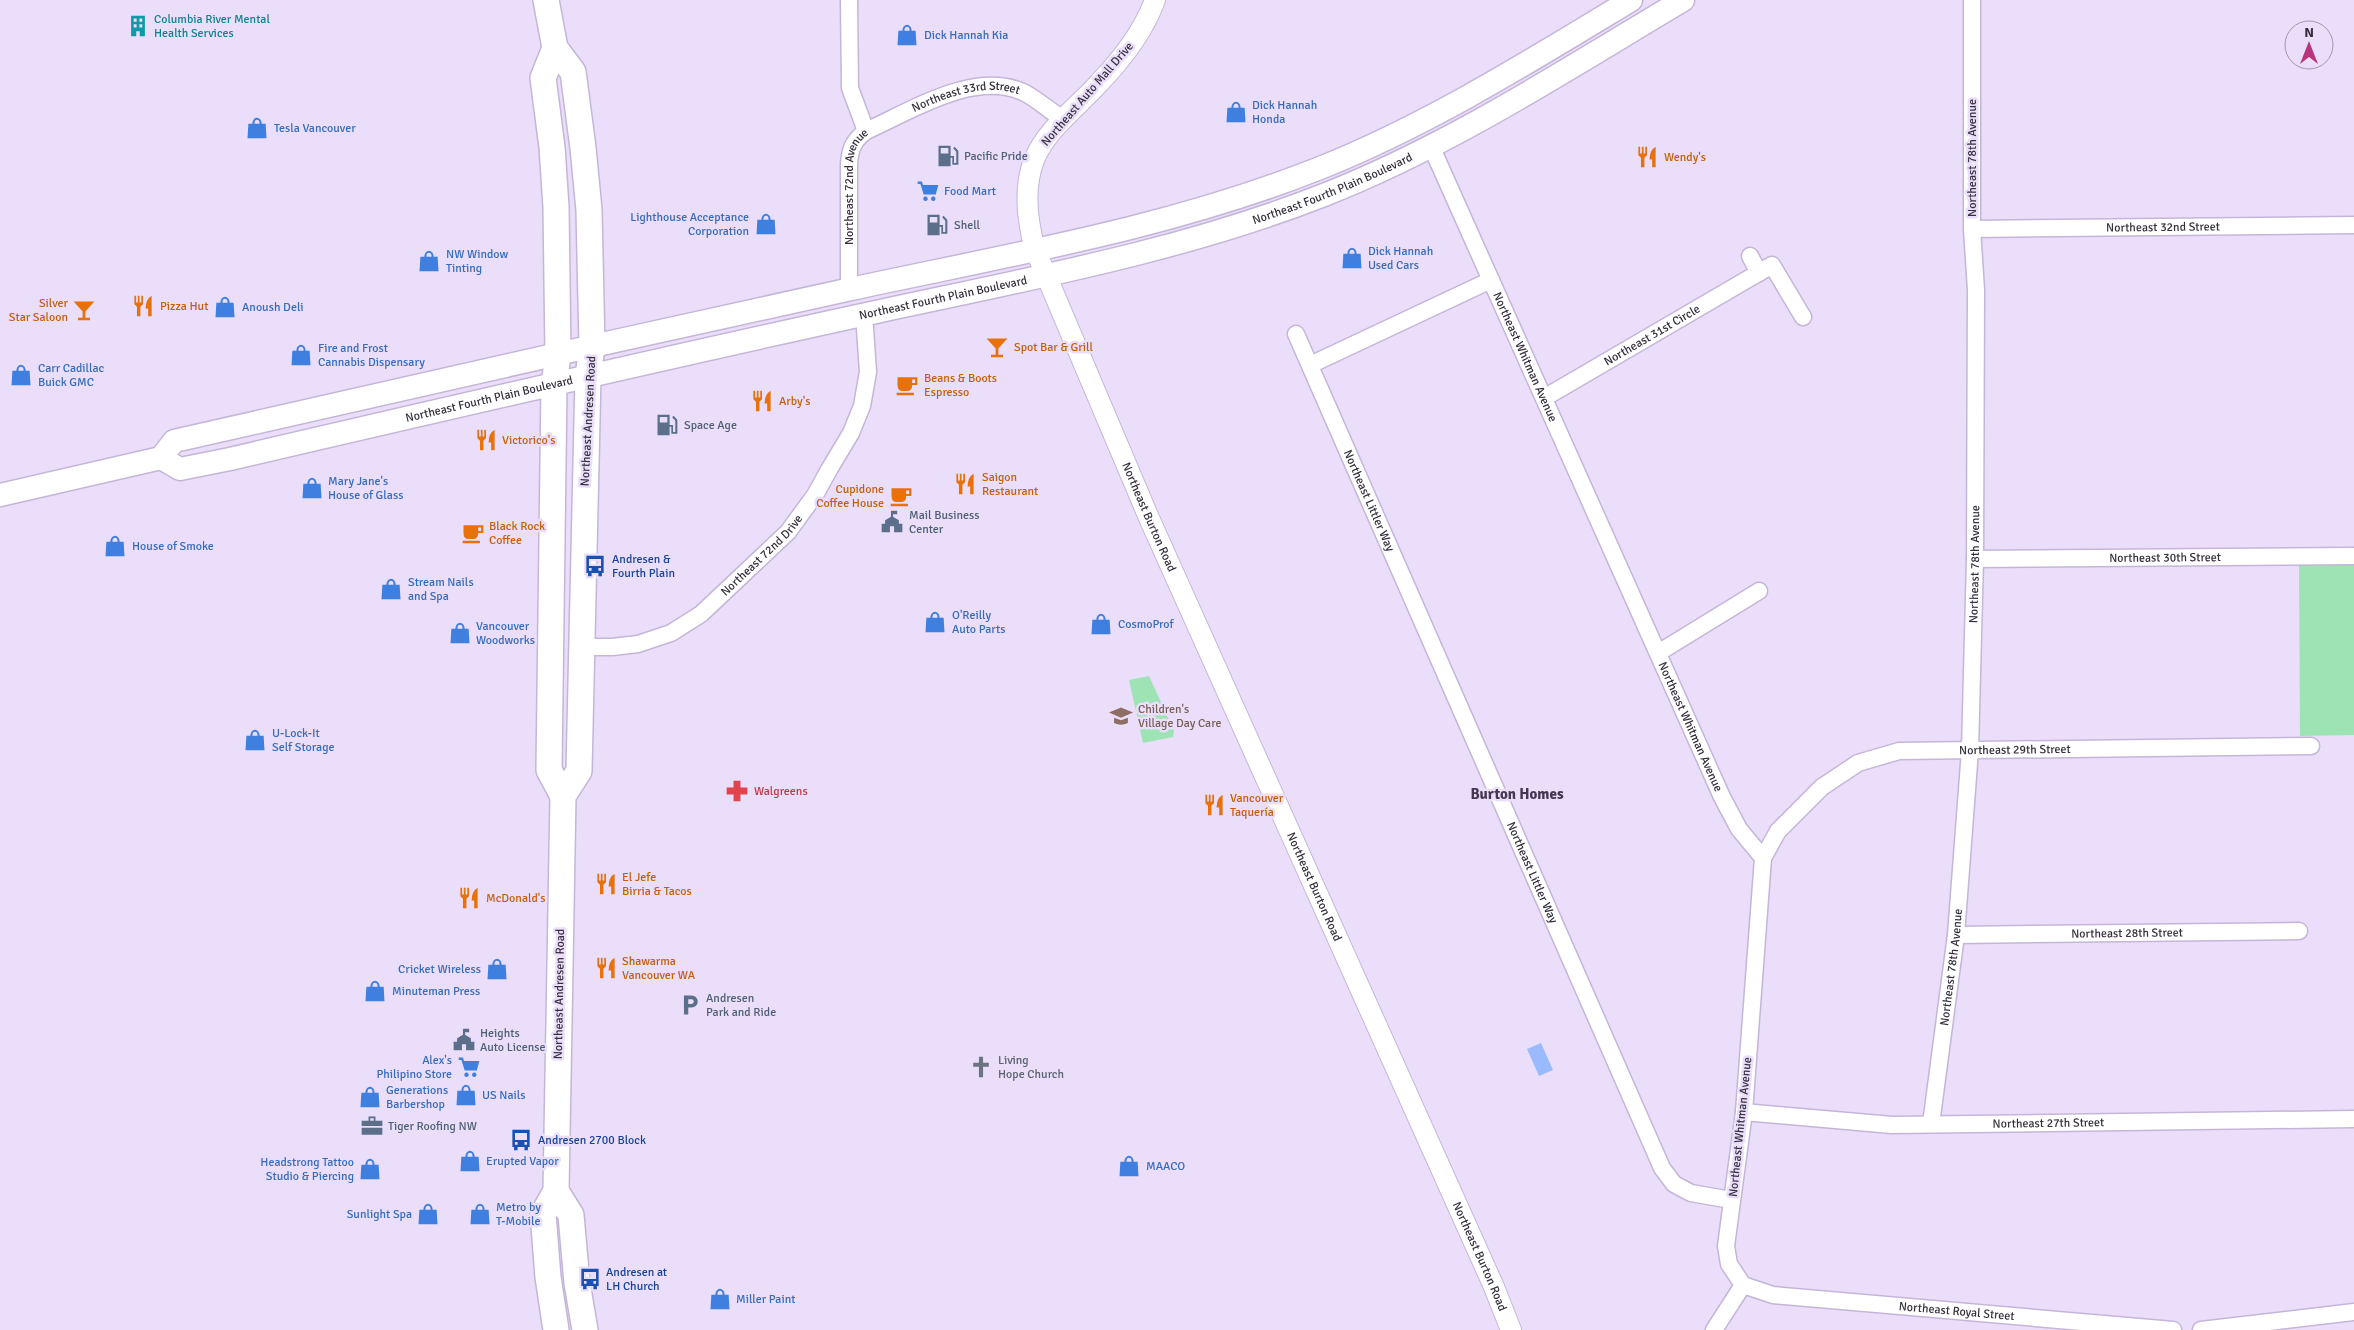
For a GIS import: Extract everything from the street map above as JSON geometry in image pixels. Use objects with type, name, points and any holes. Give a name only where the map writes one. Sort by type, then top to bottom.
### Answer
[{"type":"main road","name":"Northeast Andresen Road","points":[[546,0],[555,48],[572,72],[577,96],[589,210],[592,347],[588,376],[579,771]]},
{"type":"main road","name":"Northeast Fourth Plain Boulevard","points":[[1631,0],[1566,40],[1420,122],[1323,167],[1227,201],[1165,219],[1035,250],[849,289],[174,441],[161,458],[180,469],[1164,247],[1275,213],[1328,194],[1431,146],[1515,100],[1683,0]]},
{"type":"main road","points":[[1431,146],[1428,136],[1432,131],[1555,58],[1566,40]]},
{"type":"main road","name":"Northeast Andresen Road","points":[[555,48],[543,78],[552,147],[556,208],[558,354],[554,385],[549,770],[563,796],[556,1191],[543,1214],[548,1277],[556,1330]]},
{"type":"main road","points":[[0,495],[161,458]]},
{"type":"main road","points":[[551,577],[566,600],[566,642],[570,646],[581,648]]},
{"type":"main road","points":[[550,670],[559,672],[564,678],[564,748],[579,771],[563,796]]},
{"type":"main road","points":[[556,1191],[571,1215],[577,1283],[585,1330]]},
{"type":"street","name":"Northeast 72nd Avenue","points":[[849,0],[850,88],[866,131],[852,143],[850,152],[849,289]]},
{"type":"street","name":"Northeast Auto Mall Drive","points":[[1035,250],[1028,223],[1027,198],[1034,160],[1044,142],[1063,119],[1100,82],[1136,38],[1155,0]]},
{"type":"street","name":"Northeast 78th Avenue","points":[[1931,1124],[1956,935],[1970,750],[1975,559],[1976,290],[1972,229],[1972,0]]},
{"type":"street","name":"Northeast 33rd Street","points":[[866,131],[956,91],[981,85],[1010,88],[1025,93],[1063,119]]},
{"type":"street","name":"Northeast Whitman Avenue","points":[[1431,146],[1722,797],[1740,829],[1763,858],[1744,1112],[1726,1246],[1729,1264],[1743,1285]]},
{"type":"street","name":"Northeast 32nd Street","points":[[1972,229],[2354,225]]},
{"type":"street","name":"Northeast Burton Road","points":[[1035,250],[1153,527],[1494,1287],[1511,1330]]},
{"type":"street","points":[[1750,256],[1760,273],[1772,265],[1803,317]]},
{"type":"street","name":"Northeast 31st Circle","points":[[1544,398],[1760,273]]},
{"type":"street","points":[[1310,365],[1491,280]]},
{"type":"street","name":"Northeast 72nd Drive","points":[[581,648],[612,648],[638,644],[671,633],[701,614],[788,532],[822,482],[851,432],[862,406],[868,372],[864,314]]},
{"type":"street","name":"Northeast Littler Way","points":[[1296,334],[1662,1168],[1674,1184],[1691,1192],[1732,1200]]},
{"type":"street","name":"Northeast 30th Street","points":[[1975,559],[2354,556]]},
{"type":"street","points":[[1658,653],[1759,591]]},
{"type":"street","name":"Northeast 29th Street","points":[[1763,858],[1778,831],[1822,787],[1858,763],[1899,751],[1939,748],[1970,750],[2311,746]]},
{"type":"street","name":"Northeast 28th Street","points":[[1956,935],[2299,931]]},
{"type":"street","name":"Northeast 27th Street","points":[[1744,1112],[1892,1126],[2354,1120]]},
{"type":"street","points":[[1714,1330],[1743,1285]]},
{"type":"street","name":"Northeast Royal Street","points":[[1743,1285],[1773,1295],[2173,1330]]},
{"type":"street","points":[[2201,1330],[2354,1312]]},
{"type":"green space","points":[[2299,565],[2354,565],[2354,735],[2300,736]]},
{"type":"green space","points":[[1149,676],[1174,731],[1173,737],[1143,743],[1129,680]]},
{"type":"water","points":[[1541,1043],[1553,1070],[1539,1076],[1527,1049]]},
{"type":"place","name":"Columbia River Mental Health Services","points":[[138,26]]},
{"type":"place","name":"Dick Hannah Kia","points":[[907,35]]},
{"type":"place","name":"Dick Hannah Honda","points":[[1236,112]]},
{"type":"place","name":"Tesla Vancouver","points":[[257,128]]},
{"type":"place","name":"Pacific Pride","points":[[948,156]]},
{"type":"place","name":"Wendy's","points":[[1647,157]]},
{"type":"place","name":"Food Mart","points":[[928,191]]},
{"type":"place","name":"Lighthouse Acceptance Corporation","points":[[766,224]]},
{"type":"place","name":"Shell","points":[[937,225]]},
{"type":"place","name":"Dick Hannah Used Cars","points":[[1352,258]]},
{"type":"place","name":"NW Window Tinting","points":[[429,261]]},
{"type":"place","name":"Pizza Hut","points":[[143,306]]},
{"type":"place","name":"Anoush Deli","points":[[225,307]]},
{"type":"place","name":"Silver Star Saloon","points":[[84,310]]},
{"type":"place","name":"Spot Bar & Grill","points":[[997,347]]},
{"type":"place","name":"Fire and Frost Cannabis Dispensary","points":[[301,355]]},
{"type":"place","name":"Carr Cadillac Buick GMC","points":[[21,375]]},
{"type":"place","name":"Beans & Boots Espresso","points":[[907,385]]},
{"type":"place","name":"Arby's","points":[[762,401]]},
{"type":"place","name":"Space Age","points":[[667,425]]},
{"type":"place","name":"Victorico's","points":[[486,440]]},
{"type":"place","name":"Saigon Restaurant","points":[[965,484]]},
{"type":"place","name":"Mary Jane's House of Glass","points":[[312,488]]},
{"type":"place","name":"Cupidone Coffee House","points":[[901,496]]},
{"type":"place","name":"Mail Business Center","points":[[892,522]]},
{"type":"place","name":"Black Rock Coffee","points":[[473,533]]},
{"type":"place","name":"House of Smoke","points":[[115,546]]},
{"type":"place","name":"Andresen & Fourth Plain","points":[[595,566]]},
{"type":"place","name":"Stream Nails and Spa","points":[[391,589]]},
{"type":"place","name":"O'Reilly Auto Parts","points":[[935,622]]},
{"type":"place","name":"CosmoProf","points":[[1101,624]]},
{"type":"place","name":"Vancouver Woodworks","points":[[460,633]]},
{"type":"place","name":"Children's Village Day Care","points":[[1121,716]]},
{"type":"place","name":"U-Lock-It Self Storage","points":[[255,740]]},
{"type":"place","name":"Walgreens","points":[[737,791]]},
{"type":"place","name":"Vancouver Taquería","points":[[1214,805]]},
{"type":"place","name":"El Jefe Birria & Tacos","points":[[606,884]]},
{"type":"place","name":"McDonald's","points":[[469,898]]},
{"type":"place","name":"Shawarma Vancouver WA","points":[[606,968]]},
{"type":"place","name":"Cricket Wireless","points":[[497,969]]},
{"type":"place","name":"Minuteman Press","points":[[375,991]]},
{"type":"place","name":"Andresen Park and Ride","points":[[690,1005]]},
{"type":"place","name":"Heights Auto License","points":[[464,1040]]},
{"type":"place","name":"Alex's Philipino Store","points":[[469,1067]]},
{"type":"place","name":"Living Hope Church","points":[[981,1067]]},
{"type":"place","name":"US Nails","points":[[466,1095]]},
{"type":"place","name":"Generations Barbershop","points":[[370,1097]]},
{"type":"place","name":"Tiger Roofing NW","points":[[372,1126]]},
{"type":"place","name":"Andresen 2700 Block","points":[[521,1140]]},
{"type":"place","name":"Erupted Vapor","points":[[470,1161]]},
{"type":"place","name":"MAACO","points":[[1129,1166]]},
{"type":"place","name":"Headstrong Tattoo Studio & Piercing","points":[[370,1169]]},
{"type":"place","name":"Sunlight Spa","points":[[428,1214]]},
{"type":"place","name":"Metro by T-Mobile","points":[[480,1214]]},
{"type":"place","name":"Andresen at LH Church","points":[[590,1279]]},
{"type":"place","name":"Miller Paint","points":[[720,1299]]},
{"type":"district","name":"Burton Homes","points":[[1517,794]]}]
